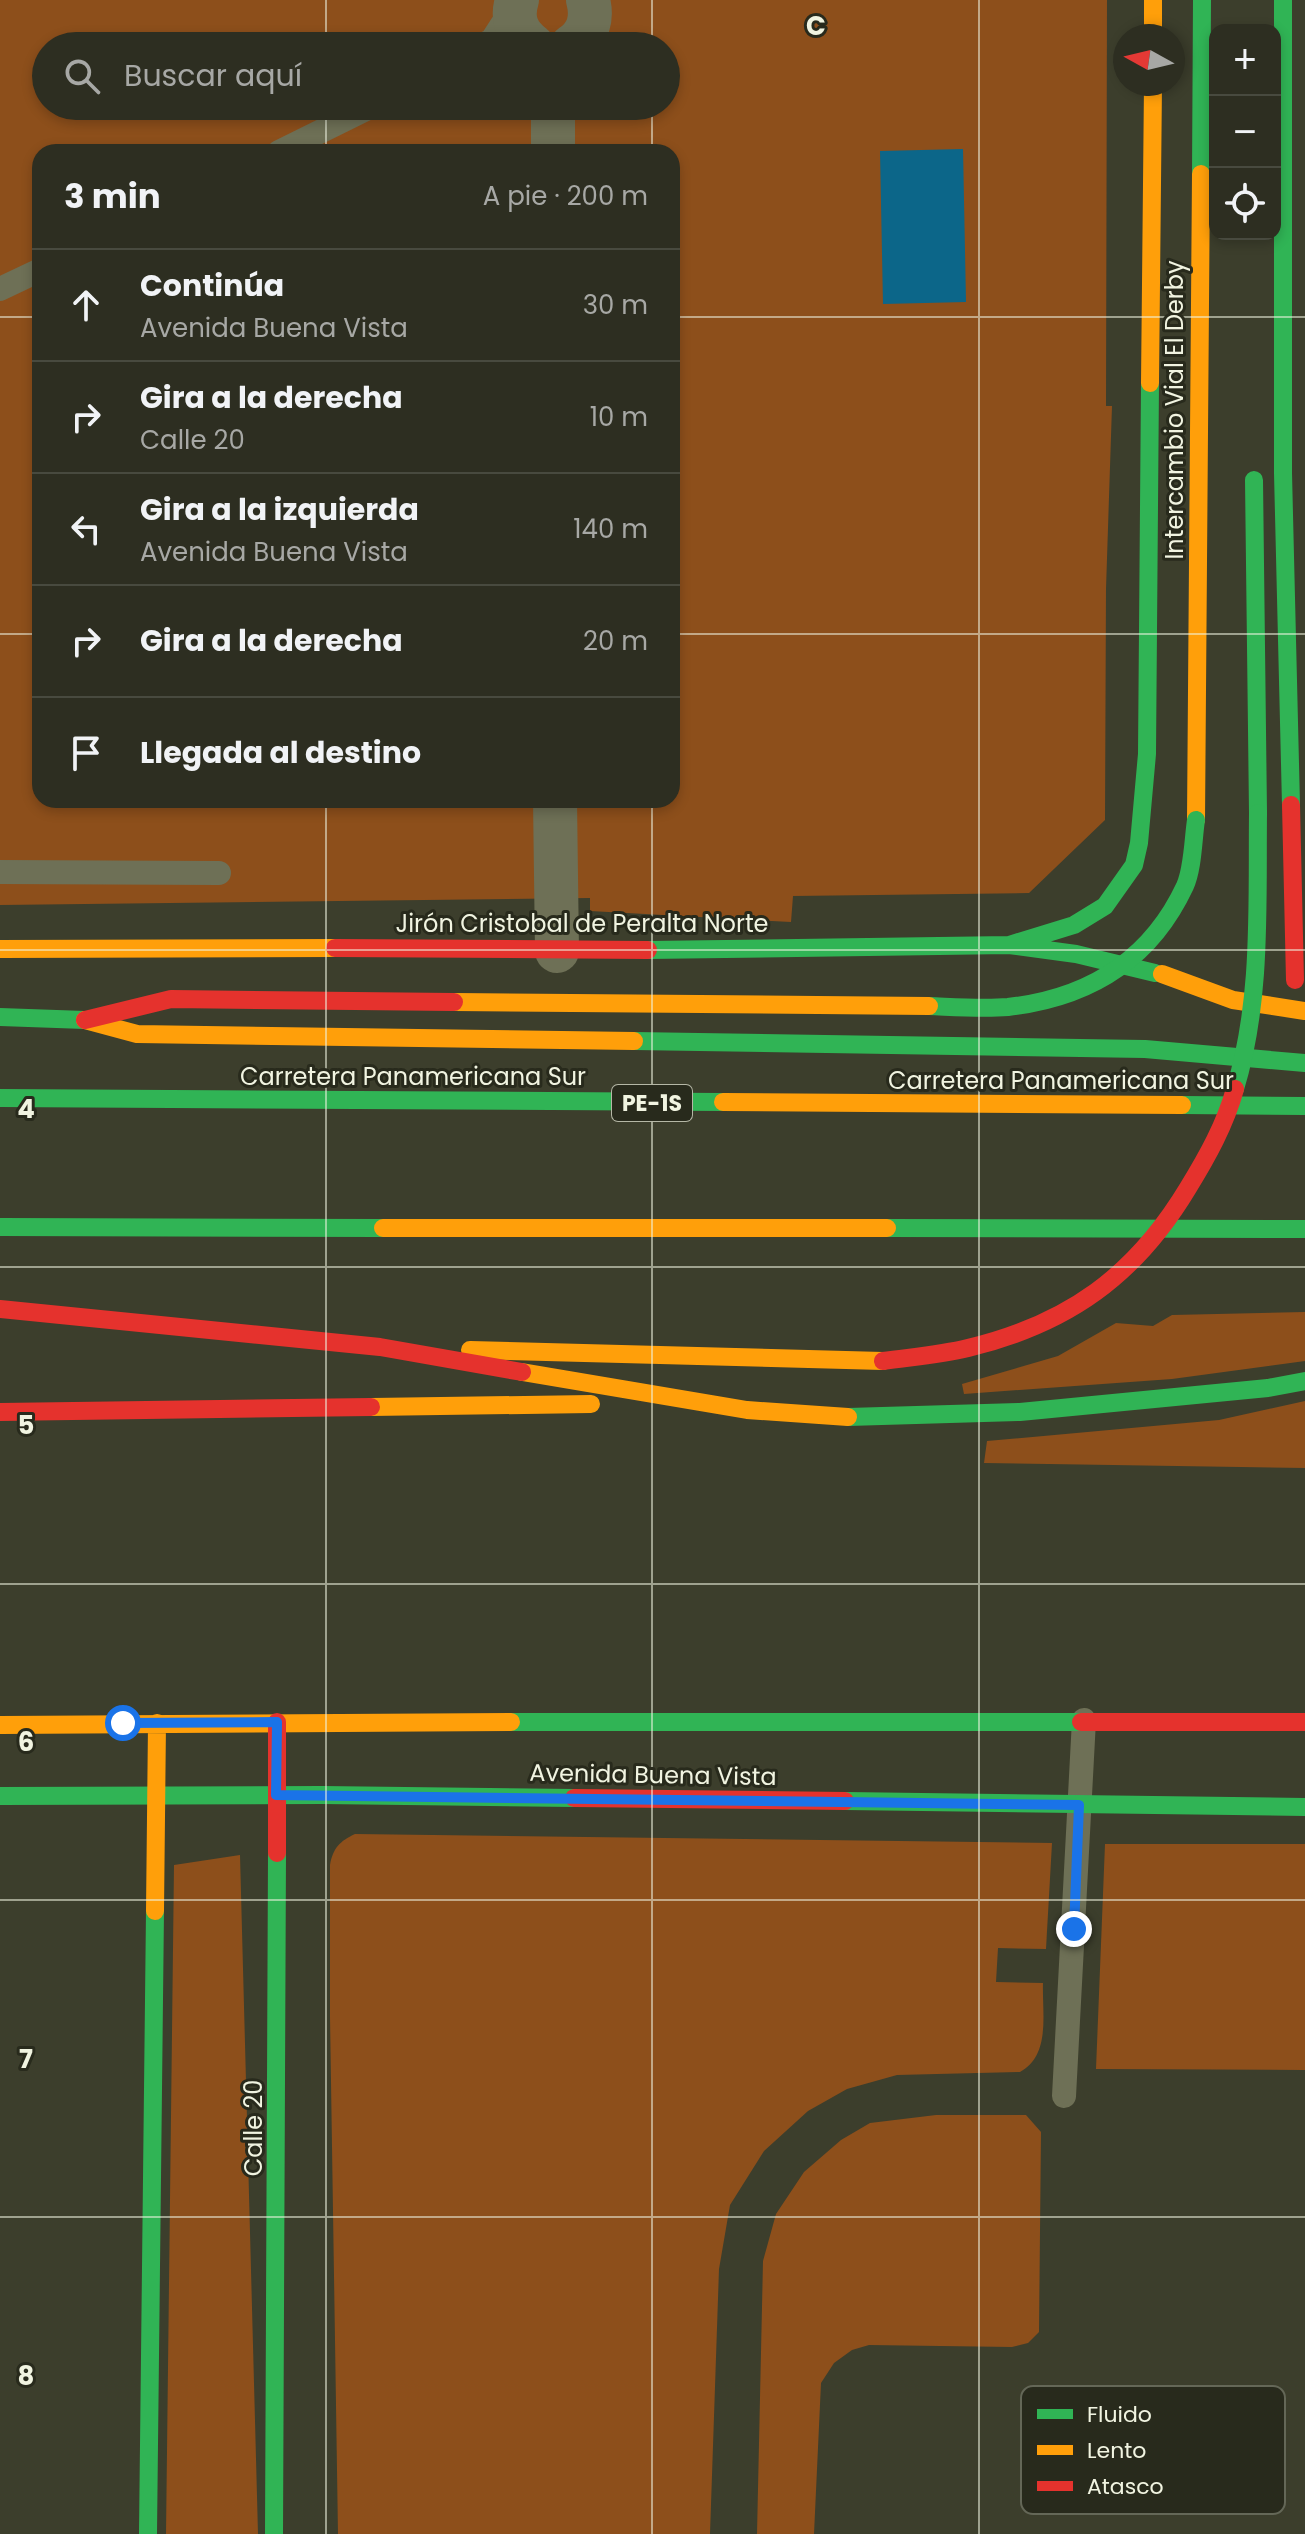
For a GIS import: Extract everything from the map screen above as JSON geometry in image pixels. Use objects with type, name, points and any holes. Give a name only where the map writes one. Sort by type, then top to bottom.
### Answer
[{"type":"main road","points":[[1153,0],[1153,24]]},
{"type":"main road","name":"Intercambio Vial El Derby","points":[[85,1020],[171,999],[1006,1007],[1060,998],[1110,976],[1151,941],[1186,884],[1196,820],[1202,0]]},
{"type":"main road","points":[[1162,974],[1203,979],[1287,980],[1284,504],[1294,340],[1283,0]]},
{"type":"main road","points":[[1009,945],[1074,925],[1105,906],[1134,865],[1139,843],[1147,754],[1153,96]]},
{"type":"main road","points":[[0,1309],[380,1347],[883,1361],[968,1348],[1045,1322],[1083,1301],[1119,1276],[1144,1251],[1177,1207],[1209,1154],[1231,1104],[1247,1050],[1257,961],[1254,466]]},
{"type":"main road","name":"Jirón Cristobal de Peralta Norte","points":[[0,949],[252,947],[557,951],[1009,945],[1076,954],[1162,974]]},
{"type":"main road","points":[[1162,974],[1233,1000],[1305,1011]]},
{"type":"main road","points":[[0,1017],[85,1020],[137,1034],[1145,1049],[1305,1063]]},
{"type":"main road","name":"Carretera Panamericana Sur","points":[[0,1098],[1305,1106]]},
{"type":"main road","points":[[0,1227],[1305,1229]]},
{"type":"main road","points":[[380,1347],[693,1402],[833,1417],[1020,1412],[1268,1388],[1305,1381]]},
{"type":"main road","points":[[0,1412],[693,1402]]},
{"type":"main road","points":[[0,1725],[1084,1720],[1305,1722]]},
{"type":"main road","name":"Calle 20","points":[[274,2534],[279,2313],[277,1722]]},
{"type":"main road","points":[[148,2534],[157,1723]]},
{"type":"main road","name":"Avenida Buena Vista","points":[[0,1796],[276,1795],[1305,1807]]},
{"type":"street","points":[[587,32],[590,22],[588,0]]},
{"type":"street","points":[[516,2],[519,32]]},
{"type":"street","points":[[553,120],[553,144]]},
{"type":"street","points":[[555,808],[557,951]]},
{"type":"lane","points":[[497,32],[516,2]]},
{"type":"lane","points":[[295,144],[344,120]]},
{"type":"lane","points":[[0,289],[32,274]]},
{"type":"lane","points":[[0,872],[219,873]]},
{"type":"lane","points":[[1064,2096],[1084,1720]]},
{"type":"shaded area","points":[[0,0],[1107,0],[1106,406],[1112,406],[1106,589],[1105,820],[1029,893],[793,896],[791,922],[590,911],[590,898],[0,905]]},
{"type":"shaded area","points":[[1305,1312],[1305,1361],[1172,1379],[964,1394],[962,1384],[1058,1356],[1116,1323],[1153,1326],[1172,1315]]},
{"type":"shaded area","points":[[1305,1401],[1305,1468],[984,1463],[987,1441],[1219,1420]]},
{"type":"shaded area","points":[[355,1834],[1052,1843],[1046,1949],[998,1948],[996,1982],[1043,1983],[1043,2033],[1037,2055],[1030,2065],[1020,2072],[897,2075],[847,2089],[808,2111],[764,2151],[730,2205],[719,2269],[710,2534],[338,2534],[330,1865],[338,1846]]},
{"type":"shaded area","points":[[1105,1844],[1305,1844],[1305,2070],[1096,2069]]},
{"type":"shaded area","points":[[240,1855],[258,2534],[166,2534],[174,1865]]},
{"type":"shaded area","points":[[936,2115],[1026,2115],[1041,2132],[1039,2332],[1028,2343],[1012,2347],[869,2345],[852,2350],[834,2363],[821,2383],[814,2534],[757,2534],[763,2261],[776,2214],[804,2172],[841,2140],[870,2123]]},
{"type":"water","points":[[963,149],[966,302],[883,304],[880,151]]},
{"type":"traffic: fast","points":[[1201,174],[1202,0]]},
{"type":"traffic: fast","points":[[1283,0],[1283,473],[1291,805]]},
{"type":"traffic: fast","points":[[1009,945],[1074,925],[1105,906],[1134,865],[1139,843],[1147,754],[1150,383]]},
{"type":"traffic: fast","points":[[1254,480],[1258,813]]},
{"type":"traffic: fast","points":[[1235,1089],[1244,1055],[1254,987],[1258,813]]},
{"type":"traffic: fast","points":[[929,1006],[998,1008],[1037,1002],[1090,985],[1113,971],[1135,955],[1171,912],[1188,879],[1196,820]]},
{"type":"traffic: fast","points":[[648,950],[1009,945],[1076,954],[1155,973]]},
{"type":"traffic: fast","points":[[0,1017],[85,1020]]},
{"type":"traffic: fast","points":[[634,1041],[1145,1049],[1305,1063]]},
{"type":"traffic: fast","points":[[0,1098],[723,1102]]},
{"type":"traffic: fast","points":[[1182,1105],[1305,1106]]},
{"type":"traffic: fast","points":[[0,1227],[383,1228]]},
{"type":"traffic: fast","points":[[887,1228],[1305,1229]]},
{"type":"traffic: fast","points":[[848,1417],[1020,1412],[1268,1388],[1305,1381]]},
{"type":"traffic: fast","points":[[511,1722],[1081,1722]]},
{"type":"traffic: fast","points":[[0,1796],[574,1798]]},
{"type":"traffic: fast","points":[[845,1801],[1305,1807]]},
{"type":"traffic: fast","points":[[274,2534],[277,1853]]},
{"type":"traffic: fast","points":[[148,2534],[155,1911]]},
{"type":"traffic: slow","points":[[1153,0],[1153,24]]},
{"type":"traffic: slow","points":[[1150,383],[1153,96]]},
{"type":"traffic: slow","points":[[1196,820],[1201,174]]},
{"type":"traffic: slow","points":[[0,949],[335,948]]},
{"type":"traffic: slow","points":[[1162,974],[1233,1000],[1305,1011]]},
{"type":"traffic: slow","points":[[454,1002],[929,1006]]},
{"type":"traffic: slow","points":[[85,1020],[137,1034],[634,1041]]},
{"type":"traffic: slow","points":[[723,1102],[1182,1105]]},
{"type":"traffic: slow","points":[[383,1228],[887,1228]]},
{"type":"traffic: slow","points":[[470,1350],[883,1361]]},
{"type":"traffic: slow","points":[[522,1372],[747,1410],[848,1417]]},
{"type":"traffic: slow","points":[[371,1407],[591,1404]]},
{"type":"traffic: slow","points":[[0,1725],[511,1722]]},
{"type":"traffic: slow","points":[[155,1911],[157,1723]]},
{"type":"traffic: jam","points":[[1291,805],[1295,980]]},
{"type":"traffic: jam","points":[[335,948],[648,950]]},
{"type":"traffic: jam","points":[[85,1020],[171,999],[454,1002]]},
{"type":"traffic: jam","points":[[883,1361],[936,1354],[1004,1338],[1068,1310],[1096,1292],[1145,1247],[1167,1219],[1209,1153],[1235,1089]]},
{"type":"traffic: jam","points":[[0,1309],[380,1347],[522,1372]]},
{"type":"traffic: jam","points":[[0,1412],[371,1407]]},
{"type":"traffic: jam","points":[[277,1722],[277,1853]]},
{"type":"traffic: jam","points":[[1081,1722],[1305,1722]]},
{"type":"traffic: jam","points":[[574,1798],[845,1801]]},
{"type":"route","points":[[123,1723],[277,1722],[276,1795],[1079,1805],[1074,1929]]}]
